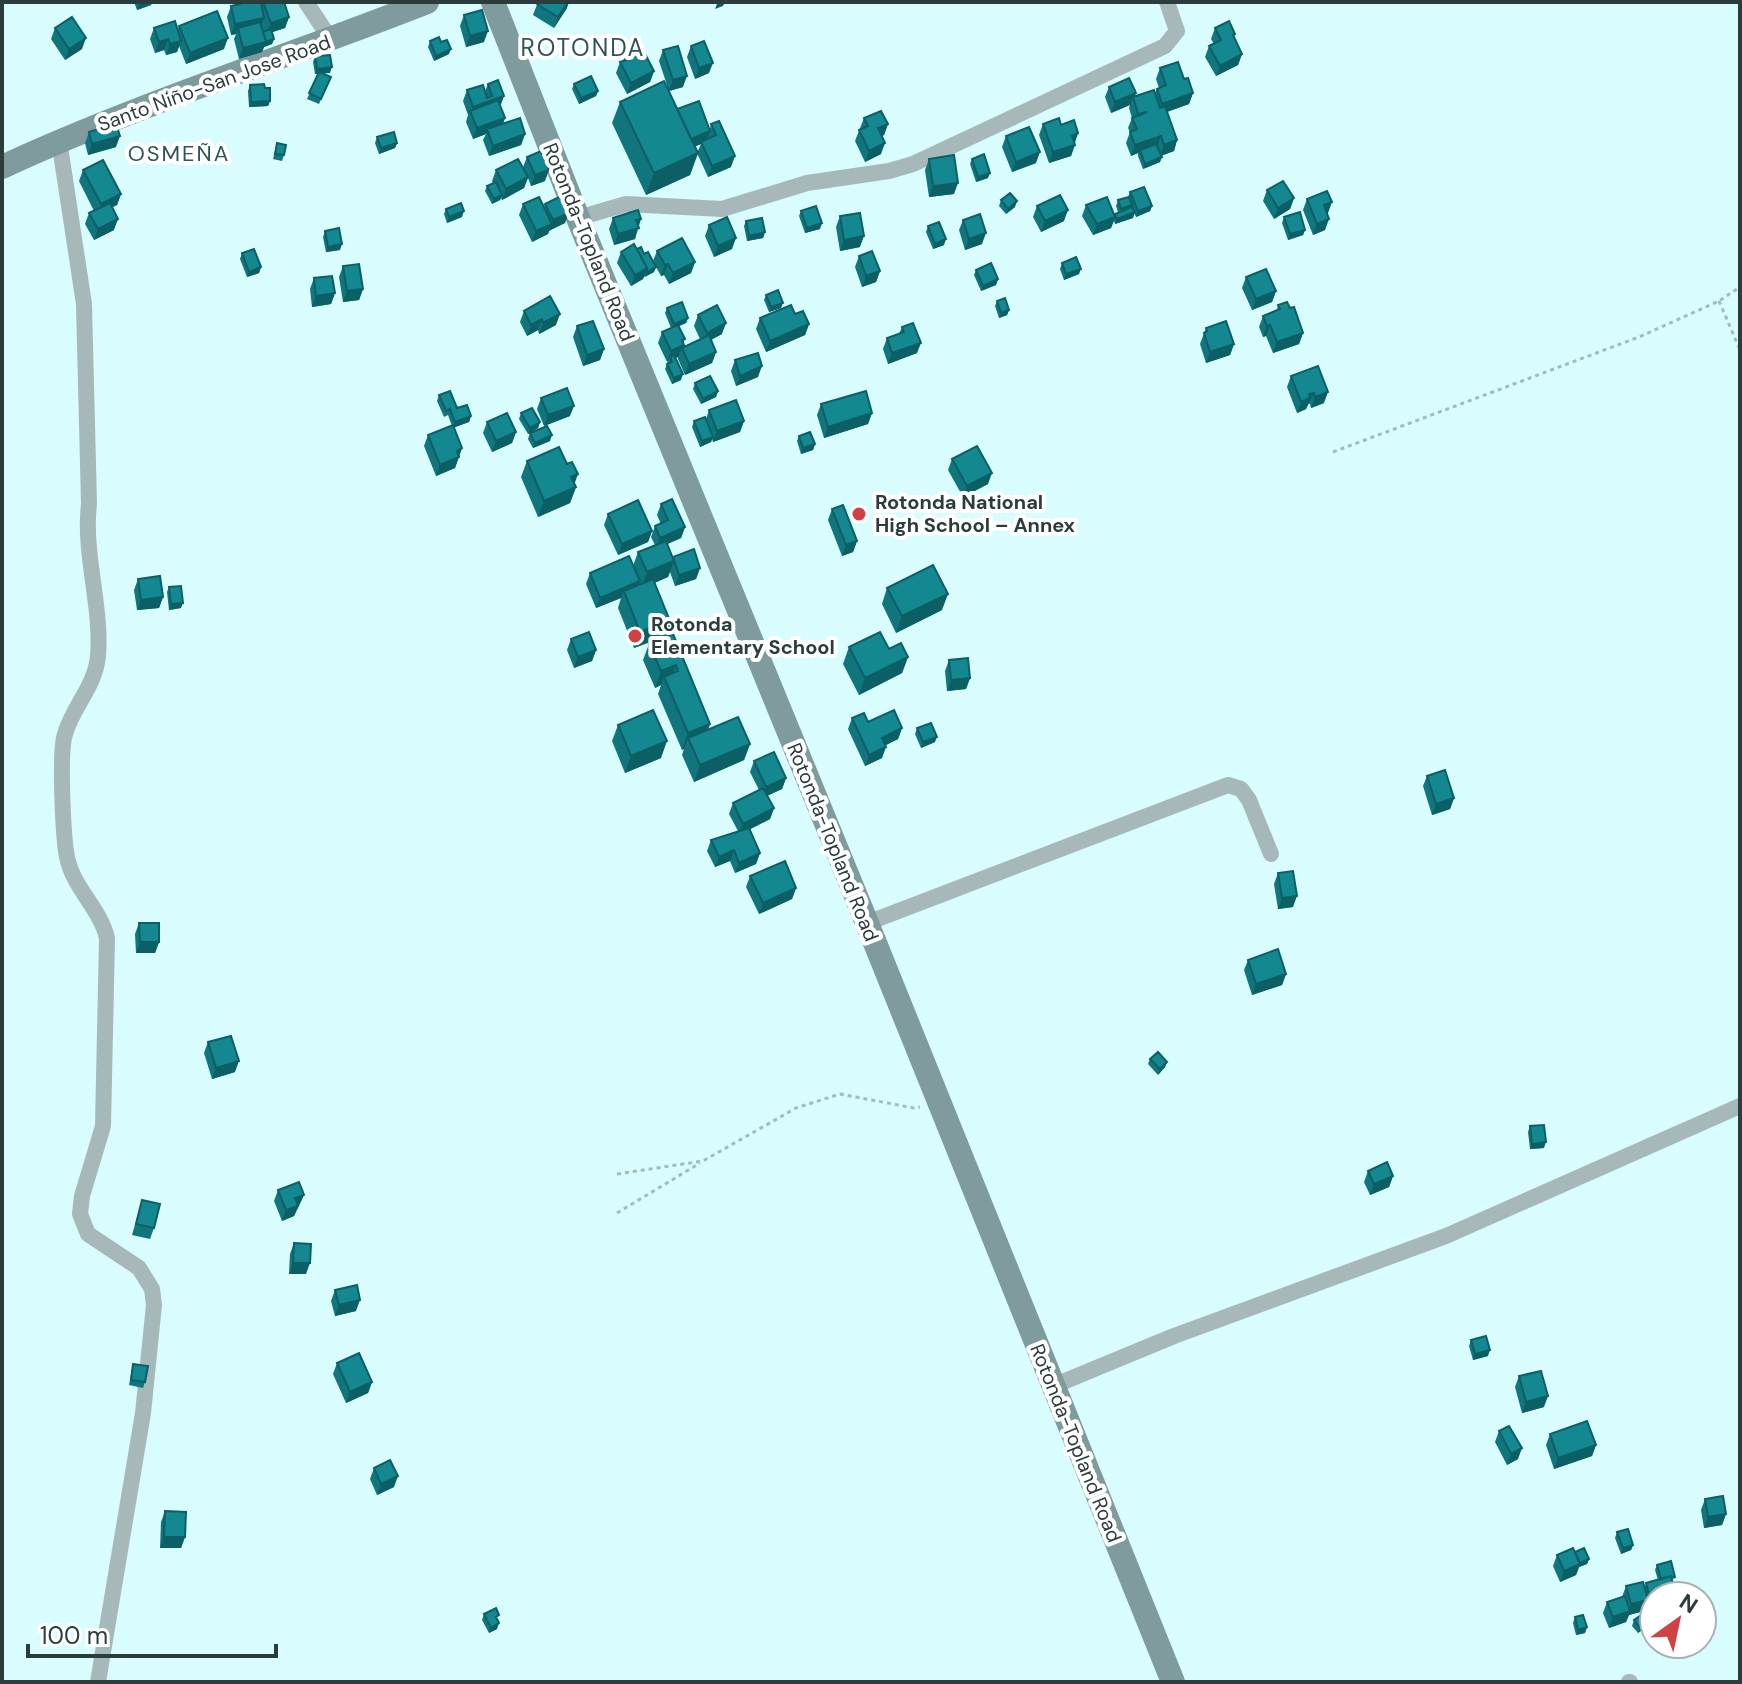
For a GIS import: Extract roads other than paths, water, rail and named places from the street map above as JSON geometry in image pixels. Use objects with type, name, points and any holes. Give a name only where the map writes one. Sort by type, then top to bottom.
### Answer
[{"type":"main road","name":"Santo Niño-San Jose Road","points":[[2,167],[59,140],[145,106],[331,40],[427,2]]},
{"type":"main road","name":"Rotonda-Topland Road","points":[[493,2],[1173,1682]]},
{"type":"street","points":[[306,2],[331,40]]},
{"type":"street","points":[[578,218],[626,204],[722,209],[807,183],[889,171],[913,164],[1165,46],[1177,31],[1167,2]]},
{"type":"street","points":[[59,140],[84,304],[89,504],[86,532],[93,574],[98,657],[92,683],[63,739],[65,837],[72,874],[104,926],[107,955],[103,1126],[82,1196],[80,1214],[88,1234],[139,1268],[152,1289],[154,1305],[143,1413],[98,1682]]},
{"type":"street","points":[[867,923],[1228,785],[1241,789],[1249,800],[1271,854]]},
{"type":"street","points":[[1053,1386],[1174,1336],[1446,1236],[1740,1106]]},
{"type":"place","name":"Rotonda National High School – Annex","points":[[859,514]]},
{"type":"place","name":"Rotonda Elementary School","points":[[635,636]]},
{"type":"district","name":"ROTONDA","points":[[583,48]]},
{"type":"district","name":"OSMEÑA","points":[[179,153]]}]
